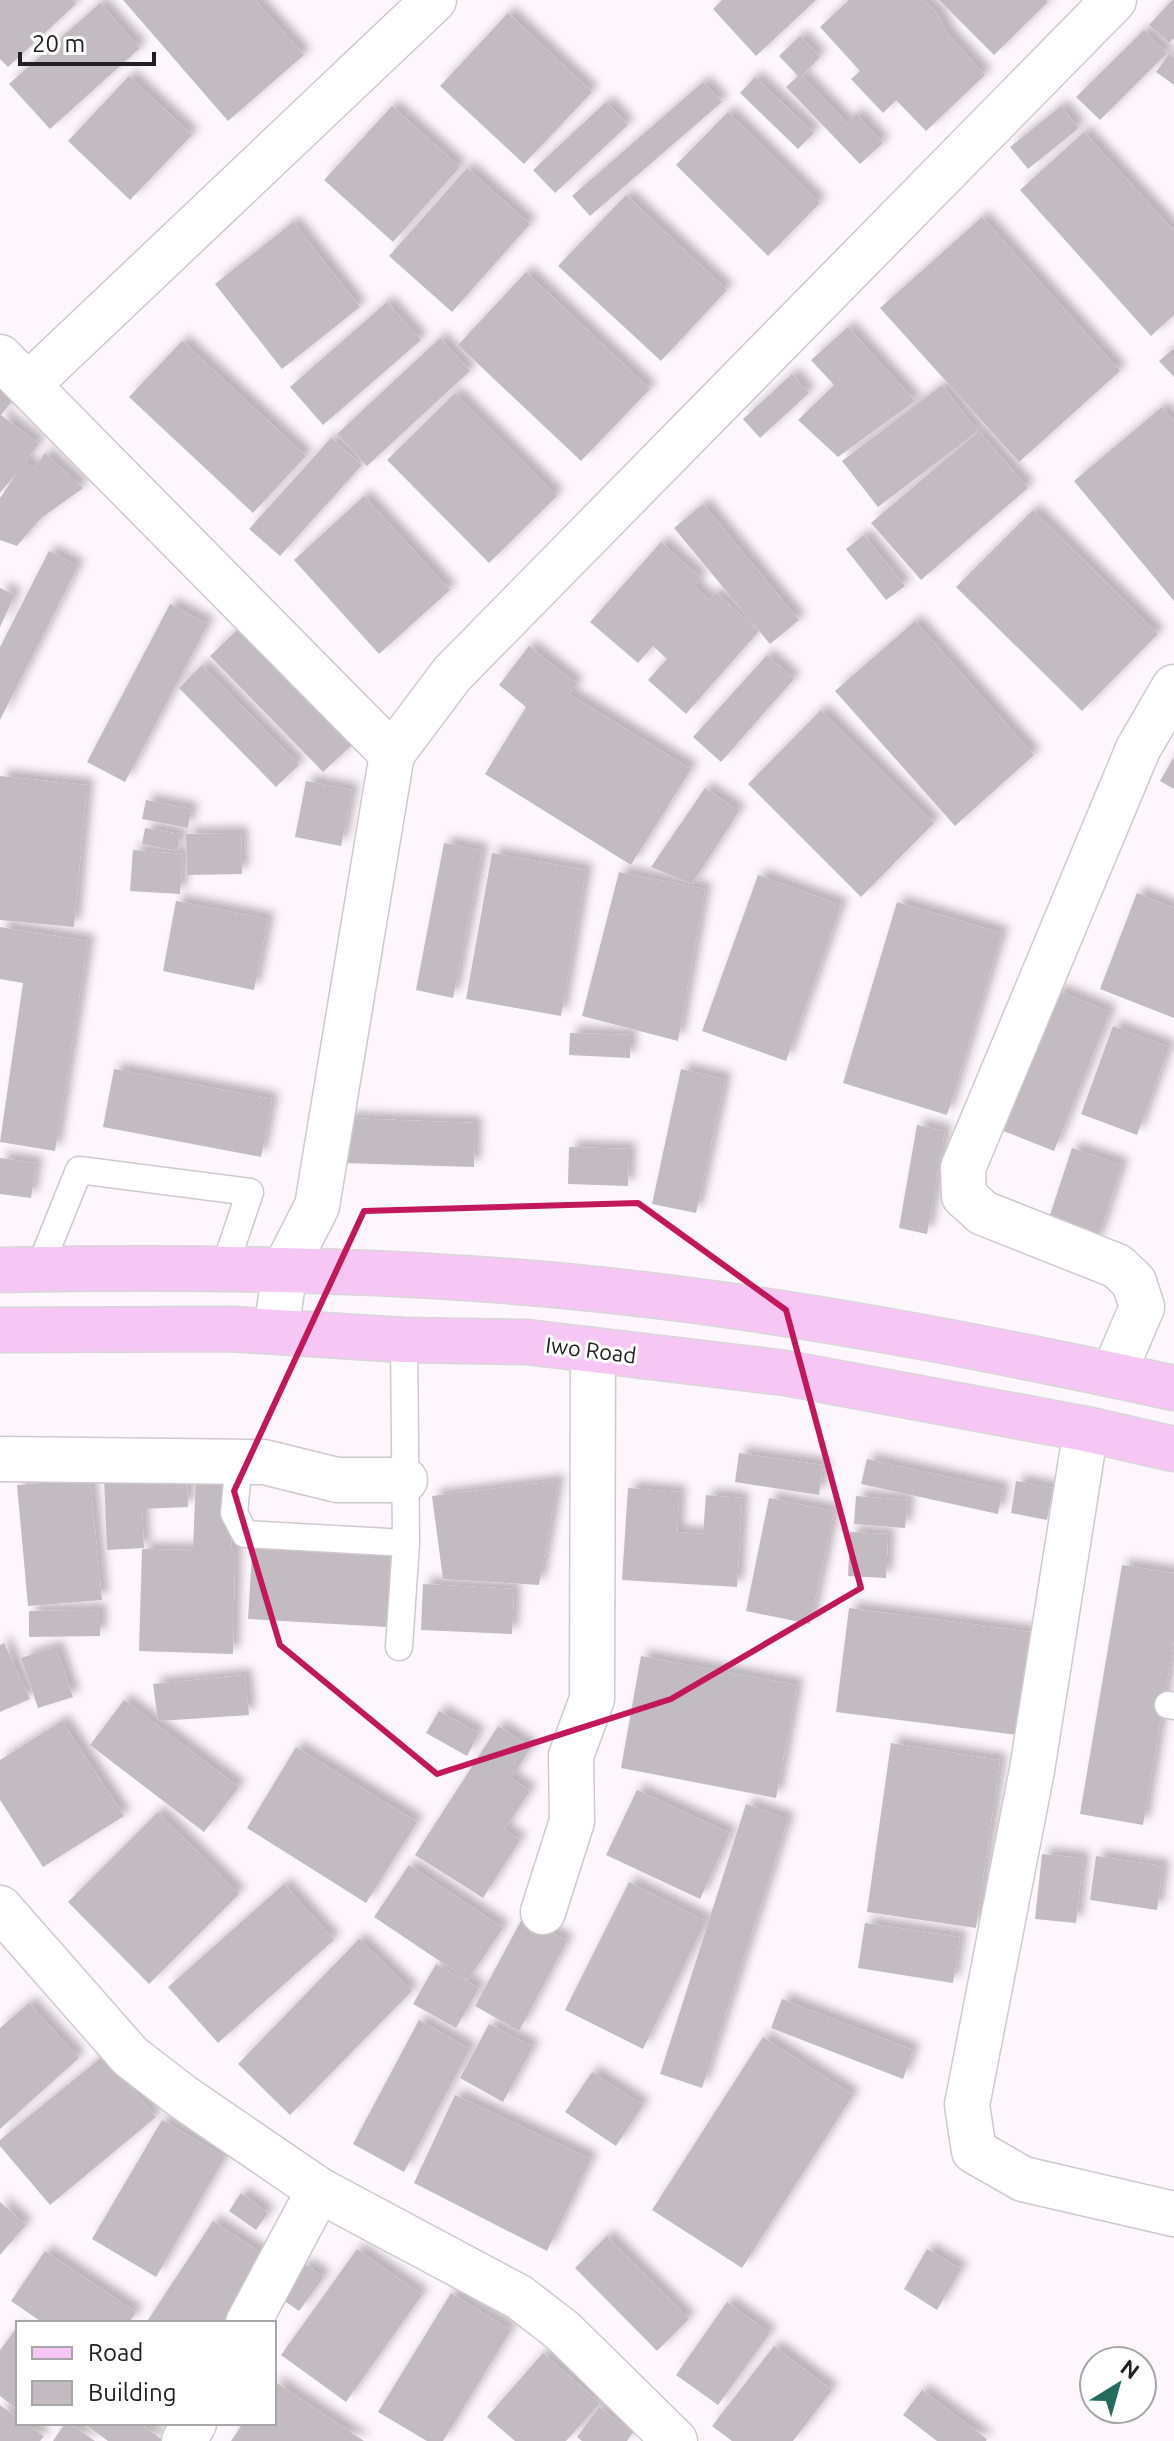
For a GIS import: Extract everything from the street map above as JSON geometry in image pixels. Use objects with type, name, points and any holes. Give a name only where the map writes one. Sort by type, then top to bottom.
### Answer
[{"type":"main road","points":[[20,1269],[285,1269],[444,1277],[656,1296],[851,1324],[1174,1388]]},
{"type":"main road","name":"Iwo Road","points":[[0,1330],[276,1331],[404,1340],[527,1342],[785,1373],[1086,1429],[1174,1449]]},
{"type":"street","points":[[392,754],[14,371],[434,0]]},
{"type":"street","points":[[276,1331],[285,1269],[317,1206],[392,754],[452,674],[1114,0]]},
{"type":"street","points":[[1113,1375],[1142,1307],[1134,1282],[1117,1266],[983,1213],[964,1196],[963,1168],[1138,749],[1174,687]]},
{"type":"street","points":[[543,1912],[572,1821],[571,1756],[592,1699],[593,1350]]},
{"type":"street","points":[[1086,1429],[1032,1770],[967,2105],[974,2151],[1023,2179],[1174,2214]]},
{"type":"street","points":[[0,1459],[264,1462],[337,1480],[405,1480]]},
{"type":"street","points":[[0,1908],[130,2056],[183,2097],[319,2190],[519,2297],[563,2331],[675,2441]]},
{"type":"street","points":[[249,2321],[319,2190]]},
{"type":"lane","points":[[20,1269],[79,1170],[250,1192],[224,1269]]},
{"type":"lane","points":[[399,1647],[406,1543],[404,1340]]},
{"type":"lane","points":[[239,1461],[234,1513],[245,1534],[406,1543]]},
{"type":"highlighted area","points":[[638,1203],[786,1310],[861,1588],[671,1699],[437,1774],[280,1645],[234,1491],[364,1211]]},
{"type":"building","points":[[0,0],[72,0],[76,4],[8,67],[0,59]]},
{"type":"building","points":[[123,0],[255,0],[304,55],[228,121]]},
{"type":"building","points":[[722,0],[816,0],[756,56],[713,9]]},
{"type":"building","points":[[849,0],[923,0],[938,14],[948,34],[985,75],[926,131],[896,100],[883,113],[851,79],[860,71],[820,27]]},
{"type":"building","points":[[939,0],[1046,0],[1048,2],[994,55]]},
{"type":"building","points":[[1172,0],[1174,38],[1169,43],[1149,25]]},
{"type":"building","points":[[100,3],[140,48],[50,129],[9,84]]},
{"type":"building","points":[[508,13],[592,92],[524,164],[440,86]]},
{"type":"building","points":[[1144,30],[1167,53],[1100,120],[1076,97]]},
{"type":"building","points":[[800,36],[820,57],[802,76],[847,123],[856,114],[883,143],[860,164],[786,87],[798,76],[779,56]]},
{"type":"building","points":[[1169,54],[1174,58],[1174,85],[1156,72]]},
{"type":"building","points":[[129,76],[192,135],[130,200],[68,141]]},
{"type":"building","points":[[755,77],[814,133],[798,149],[740,93]]},
{"type":"building","points":[[703,82],[722,102],[590,216],[572,196]]},
{"type":"building","points":[[606,102],[628,125],[555,193],[533,170]]},
{"type":"building","points":[[392,106],[460,167],[393,242],[324,180]]},
{"type":"building","points":[[1061,106],[1079,128],[1028,169],[1010,147]]},
{"type":"building","points":[[728,112],[820,203],[768,256],[676,165]]},
{"type":"building","points":[[1084,132],[1174,231],[1174,315],[1151,336],[1020,190]]},
{"type":"building","points":[[467,168],[530,224],[452,312],[389,256]]},
{"type":"building","points":[[626,195],[727,290],[661,361],[558,266]]},
{"type":"building","points":[[982,217],[1120,371],[1019,462],[880,308]]},
{"type":"building","points":[[293,222],[360,307],[282,369],[215,284]]},
{"type":"building","points":[[526,272],[650,389],[581,461],[458,345]]},
{"type":"building","points":[[387,302],[421,340],[323,425],[290,387]]},
{"type":"building","points":[[848,327],[915,401],[838,457],[798,420],[834,385],[811,360]]},
{"type":"building","points":[[440,338],[470,371],[367,466],[337,434]]},
{"type":"building","points":[[182,341],[306,456],[253,513],[129,397]]},
{"type":"building","points":[[1174,348],[1174,377],[1159,361]]},
{"type":"building","points":[[792,374],[809,393],[760,438],[743,419]]},
{"type":"building","points":[[942,385],[978,431],[878,507],[842,461]]},
{"type":"building","points":[[0,387],[14,399],[1,415],[39,444],[25,462],[34,468],[45,453],[83,488],[40,519],[17,546],[0,540],[0,498],[19,470],[0,493]]},
{"type":"building","points":[[455,393],[557,496],[489,563],[387,460]]},
{"type":"building","points":[[1162,407],[1174,421],[1174,601],[1074,481]]},
{"type":"building","points":[[979,431],[1028,488],[921,580],[871,523]]},
{"type":"building","points":[[331,438],[362,465],[280,556],[249,529]]},
{"type":"building","points":[[364,496],[450,590],[379,654],[294,560]]},
{"type":"building","points":[[703,504],[799,620],[770,644],[674,528]]},
{"type":"building","points":[[1033,510],[1158,634],[1082,711],[956,587]]},
{"type":"building","points":[[864,535],[905,586],[886,600],[846,549]]},
{"type":"building","points":[[661,542],[701,578],[694,586],[709,600],[716,593],[759,631],[686,714],[648,680],[667,659],[653,646],[638,663],[590,622]]},
{"type":"building","points":[[49,551],[78,566],[0,720],[0,647]]},
{"type":"building","points":[[0,588],[15,595],[0,627]]},
{"type":"building","points":[[170,604],[208,624],[125,782],[87,762]]},
{"type":"building","points":[[915,621],[1034,755],[955,826],[835,691]]},
{"type":"building","points":[[239,628],[353,744],[323,772],[210,656]]},
{"type":"building","points":[[529,646],[577,684],[569,694],[691,769],[631,865],[485,774],[526,707],[499,685]]},
{"type":"building","points":[[767,655],[794,679],[721,762],[693,737]]},
{"type":"building","points":[[202,665],[299,765],[276,787],[179,688]]},
{"type":"building","points":[[821,710],[934,823],[861,897],[748,784]]},
{"type":"building","points":[[1174,757],[1174,789],[1160,781]]},
{"type":"building","points":[[0,776],[87,785],[74,927],[0,920]]},
{"type":"building","points":[[306,781],[352,790],[341,846],[295,837]]},
{"type":"building","points":[[705,788],[739,811],[692,884],[651,867]]},
{"type":"building","points":[[146,800],[191,809],[188,828],[142,819]]},
{"type":"building","points":[[145,828],[180,834],[178,851],[142,844]]},
{"type":"building","points":[[241,833],[242,874],[187,875],[186,834]]},
{"type":"building","points":[[444,843],[482,850],[453,998],[416,990]]},
{"type":"building","points":[[133,850],[183,854],[180,894],[130,891]]},
{"type":"building","points":[[492,853],[586,870],[561,1016],[466,999]]},
{"type":"building","points":[[619,872],[705,889],[678,1041],[582,1016]]},
{"type":"building","points":[[758,875],[841,905],[786,1061],[702,1031]]},
{"type":"building","points":[[1137,893],[1174,908],[1174,1018],[1100,989]]},
{"type":"building","points":[[176,901],[268,919],[254,990],[163,971]]},
{"type":"building","points":[[897,902],[1002,933],[947,1115],[843,1083]]},
{"type":"building","points":[[0,927],[88,941],[55,1151],[0,1142],[23,983],[0,979]]},
{"type":"building","points":[[1057,990],[1110,1012],[1054,1151],[1001,1130]]},
{"type":"building","points":[[1113,1026],[1169,1047],[1137,1135],[1081,1114]]},
{"type":"building","points":[[570,1033],[630,1035],[630,1058],[569,1055]]},
{"type":"building","points":[[114,1069],[272,1099],[261,1157],[103,1127]]},
{"type":"building","points":[[681,1069],[725,1079],[696,1213],[652,1204]]},
{"type":"building","points":[[344,1118],[475,1123],[474,1167],[343,1163]]},
{"type":"building","points":[[917,1125],[945,1131],[927,1234],[899,1228]]},
{"type":"building","points":[[569,1147],[629,1149],[628,1186],[568,1184]]},
{"type":"building","points":[[1072,1148],[1122,1165],[1096,1244],[1046,1227]]},
{"type":"building","points":[[0,1158],[36,1163],[31,1198],[0,1194]]},
{"type":"building","points":[[739,1453],[823,1465],[819,1495],[735,1482]]},
{"type":"building","points":[[867,1459],[1003,1489],[998,1514],[861,1484]]},
{"type":"building","points":[[196,1476],[233,1477],[233,1654],[139,1651],[142,1549],[193,1550]]},
{"type":"building","points":[[187,1477],[188,1507],[142,1509],[144,1548],[107,1550],[104,1479]]},
{"type":"building","points":[[90,1479],[102,1600],[28,1606],[17,1485]]},
{"type":"building","points":[[558,1481],[539,1585],[443,1579],[432,1496]]},
{"type":"building","points":[[1016,1481],[1053,1488],[1047,1520],[1011,1513]]},
{"type":"building","points":[[628,1488],[679,1492],[677,1532],[703,1534],[706,1495],[742,1498],[737,1587],[622,1580]]},
{"type":"building","points":[[856,1496],[908,1500],[905,1528],[854,1524]]},
{"type":"building","points":[[769,1498],[834,1511],[810,1624],[746,1611]]},
{"type":"building","points":[[850,1532],[888,1534],[886,1578],[848,1576]]},
{"type":"building","points":[[253,1538],[391,1547],[387,1627],[248,1619]]},
{"type":"building","points":[[1122,1565],[1174,1573],[1174,1640],[1143,1825],[1080,1814]]},
{"type":"building","points":[[423,1584],[514,1589],[512,1634],[421,1630]]},
{"type":"building","points":[[849,1608],[1031,1632],[1018,1735],[836,1712]]},
{"type":"building","points":[[100,1610],[100,1636],[29,1637],[29,1611]]},
{"type":"building","points":[[4,1643],[30,1699],[0,1712],[0,1645]]},
{"type":"building","points":[[56,1647],[73,1697],[38,1708],[21,1658]]},
{"type":"building","points":[[641,1656],[797,1685],[776,1798],[621,1768]]},
{"type":"building","points":[[245,1675],[249,1715],[158,1721],[153,1684]]},
{"type":"building","points":[[124,1700],[239,1787],[204,1832],[90,1745]]},
{"type":"building","points":[[439,1711],[479,1733],[467,1756],[426,1733]]},
{"type":"building","points":[[62,1721],[124,1816],[43,1867],[0,1800],[0,1760]]},
{"type":"building","points":[[498,1726],[531,1747],[511,1778],[530,1791],[504,1830],[520,1840],[483,1898],[415,1855]]},
{"type":"building","points":[[891,1743],[1000,1760],[976,1928],[867,1912]]},
{"type":"building","points":[[296,1747],[417,1822],[366,1903],[247,1828]]},
{"type":"building","points":[[637,1790],[730,1833],[700,1899],[606,1855]]},
{"type":"building","points":[[746,1804],[788,1819],[702,2088],[660,2074]]},
{"type":"building","points":[[158,1812],[239,1894],[149,1984],[68,1902]]},
{"type":"building","points":[[1042,1854],[1083,1858],[1076,1923],[1035,1919]]},
{"type":"building","points":[[1096,1856],[1163,1866],[1157,1910],[1090,1900]]},
{"type":"building","points":[[409,1865],[503,1928],[468,1980],[374,1917]]},
{"type":"building","points":[[629,1882],[706,1921],[643,2049],[565,2010]]},
{"type":"building","points":[[284,1884],[334,1940],[218,2043],[168,1987]]},
{"type":"building","points":[[523,1917],[567,1941],[519,2031],[475,2006]]},
{"type":"building","points":[[865,1923],[960,1937],[953,1983],[858,1968]]},
{"type":"building","points":[[359,1939],[412,1991],[290,2115],[238,2064]]},
{"type":"building","points":[[436,1964],[479,1988],[456,2028],[413,2004]]},
{"type":"building","points":[[782,1999],[913,2050],[903,2079],[771,2028]]},
{"type":"building","points":[[29,2003],[79,2058],[0,2129],[0,2028]]},
{"type":"building","points":[[419,2020],[470,2049],[404,2172],[353,2144]]},
{"type":"building","points":[[489,2024],[533,2047],[503,2102],[460,2078]]},
{"type":"building","points":[[763,2037],[853,2095],[742,2268],[652,2210]]},
{"type":"building","points":[[104,2055],[156,2117],[50,2205],[0,2146],[0,2140]]},
{"type":"building","points":[[592,2072],[643,2105],[616,2146],[565,2112]]},
{"type":"building","points":[[455,2095],[591,2159],[547,2251],[414,2183]]},
{"type":"building","points":[[162,2120],[225,2157],[156,2277],[92,2239]]},
{"type":"building","points":[[241,2193],[268,2213],[256,2230],[229,2211]]},
{"type":"building","points":[[0,2202],[26,2225],[0,2255]]},
{"type":"building","points":[[213,2221],[269,2258],[228,2321],[147,2321]]},
{"type":"building","points":[[607,2236],[689,2319],[657,2351],[575,2268]]},
{"type":"building","points":[[357,2249],[422,2295],[346,2402],[281,2355]]},
{"type":"building","points":[[927,2249],[961,2269],[937,2310],[904,2289]]},
{"type":"building","points":[[45,2251],[136,2312],[130,2321],[40,2321],[11,2301]]},
{"type":"building","points":[[305,2264],[324,2277],[299,2311],[280,2298]]},
{"type":"building","points":[[451,2293],[511,2330],[443,2441],[427,2441],[378,2412]]},
{"type":"building","points":[[727,2302],[770,2333],[718,2405],[676,2375]]},
{"type":"building","points":[[16,2329],[16,2408],[0,2396],[0,2350]]},
{"type":"building","points":[[774,2346],[832,2390],[793,2441],[732,2441],[712,2426]]},
{"type":"building","points":[[543,2353],[600,2403],[566,2441],[515,2441],[487,2417]]},
{"type":"building","points":[[276,2382],[364,2441],[231,2441],[242,2425],[276,2425]]},
{"type":"building","points":[[922,2390],[986,2441],[937,2441],[903,2415]]},
{"type":"building","points":[[0,2405],[16,2417],[16,2425],[28,2425],[44,2436],[40,2441],[0,2441]]},
{"type":"building","points":[[599,2407],[633,2432],[627,2441],[582,2441],[577,2437]]},
{"type":"building","points":[[64,2425],[72,2425],[95,2441],[53,2441]]},
{"type":"building","points":[[86,2425],[143,2425],[164,2441],[108,2441]]}]
